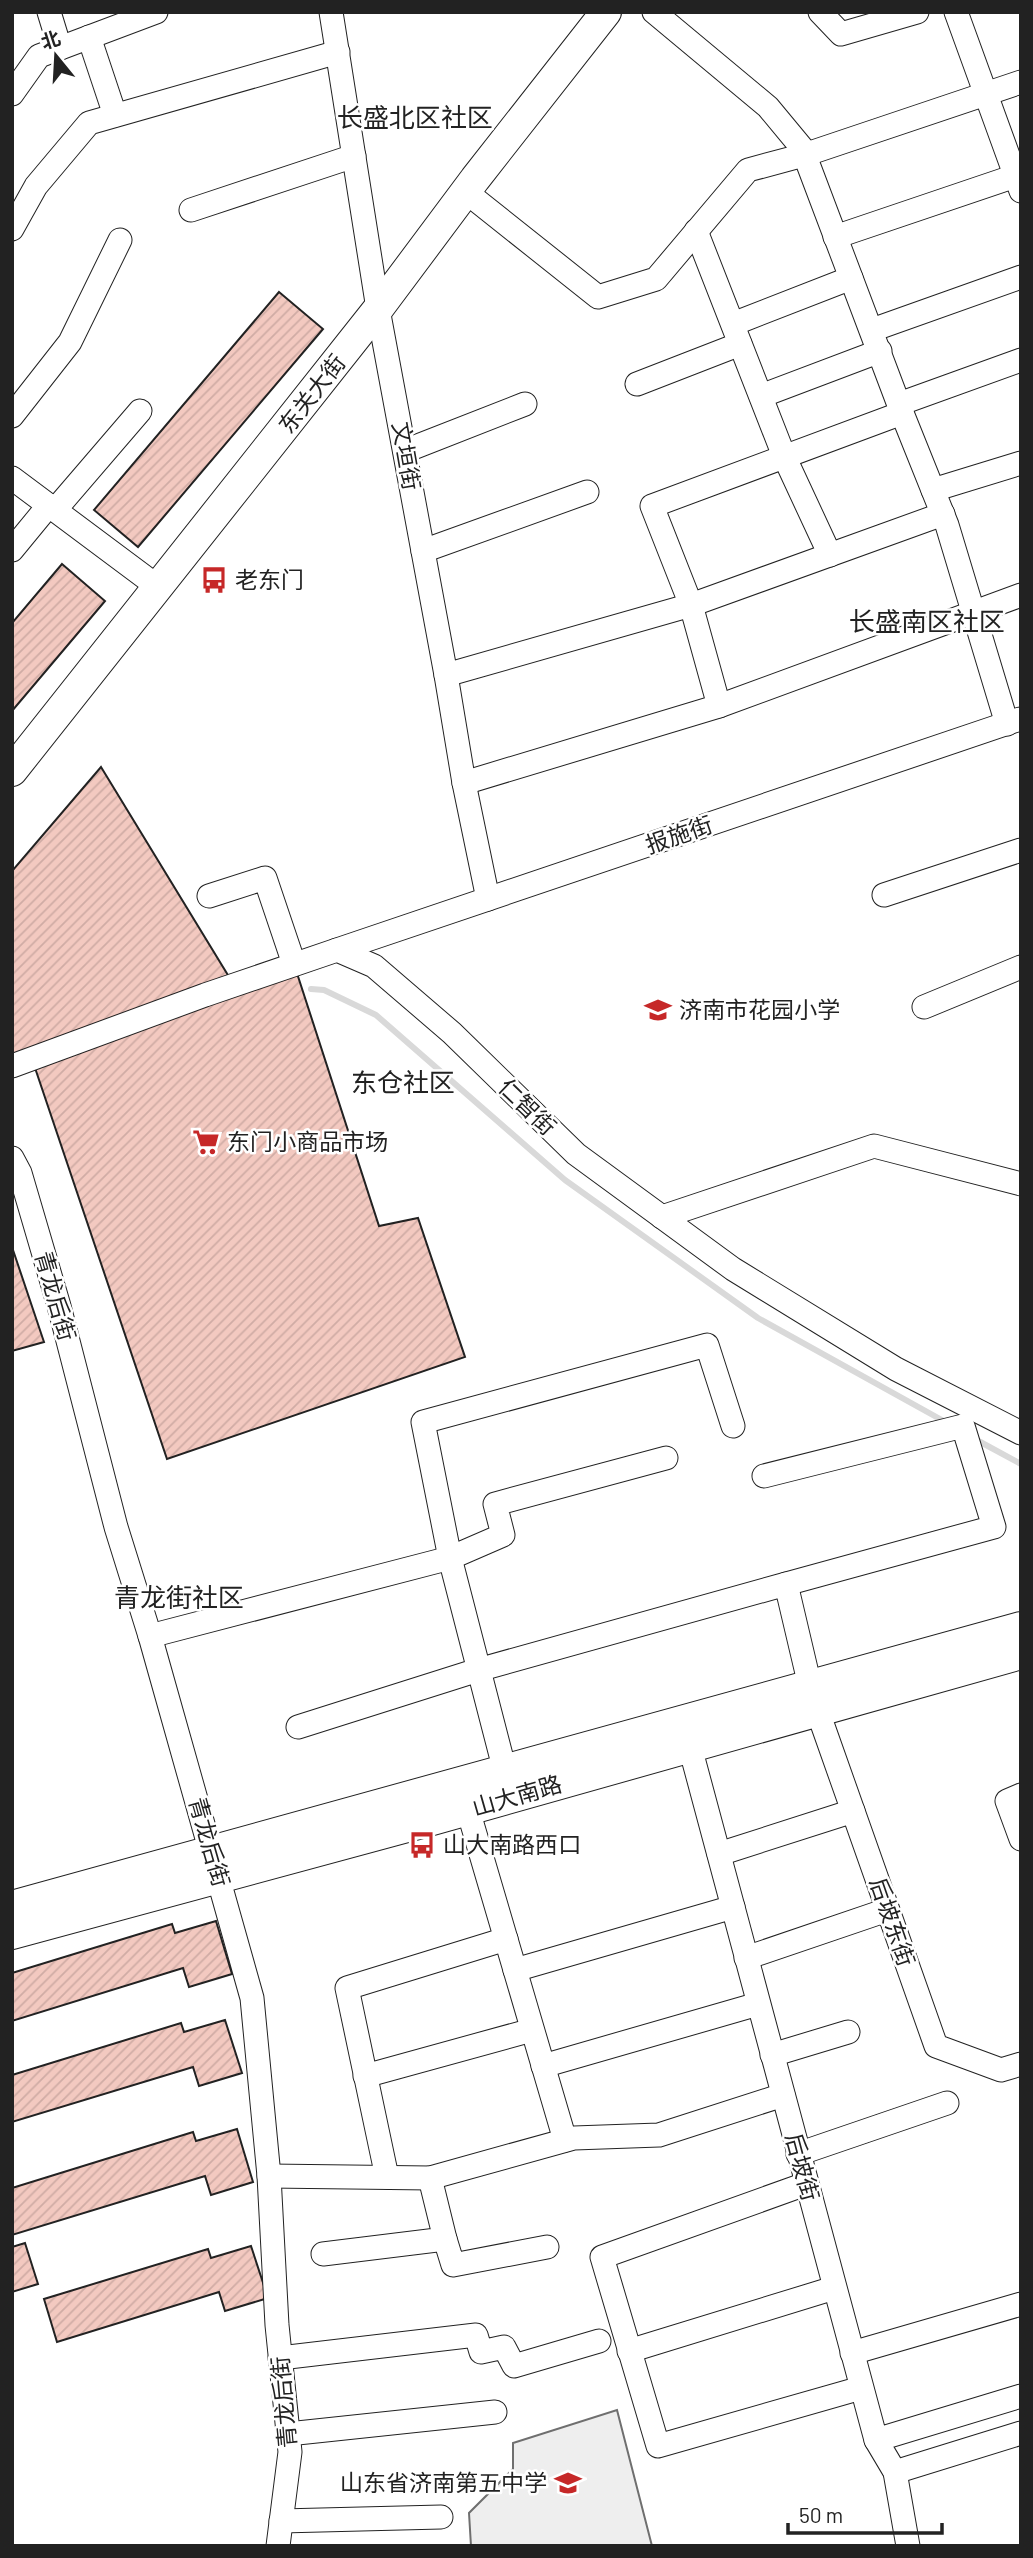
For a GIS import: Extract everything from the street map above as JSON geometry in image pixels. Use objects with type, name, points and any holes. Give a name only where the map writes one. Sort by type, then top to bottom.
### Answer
[{"type":"main road","name":"东关大街","points":[[12,771],[378,309],[606,12]]},
{"type":"main road","name":"山大南路","points":[[12,1906],[468,1810],[690,1747],[814,1699],[1021,1628]]},
{"type":"main road","name":"山大南路","points":[[12,1934],[215,1864],[505,1771],[1021,1654]]},
{"type":"street","points":[[49,12],[60,48]]},
{"type":"street","points":[[14,90],[39,56],[156,12]]},
{"type":"street","name":"文垣街","points":[[331,12],[378,309],[464,783],[488,899]]},
{"type":"street","points":[[654,12],[768,107],[802,148],[900,409],[943,514],[973,612],[1014,722]]},
{"type":"street","points":[[820,12],[841,34],[916,12]]},
{"type":"street","points":[[835,237],[1019,180],[956,12]]},
{"type":"street","points":[[89,37],[115,115]]},
{"type":"street","points":[[12,229],[36,186],[89,123],[338,52]]},
{"type":"street","points":[[466,192],[598,297],[656,279],[748,170],[804,155],[1021,82]]},
{"type":"street","points":[[191,211],[354,156]]},
{"type":"street","points":[[696,232],[785,457],[830,555]]},
{"type":"street","points":[[12,416],[70,342],[120,240]]},
{"type":"street","points":[[761,396],[876,341],[1021,277]]},
{"type":"street","points":[[637,384],[851,278]]},
{"type":"street","points":[[719,706],[691,605],[652,506],[785,457],[1021,359]]},
{"type":"street","points":[[405,450],[525,404]]},
{"type":"street","points":[[12,550],[140,411]]},
{"type":"street","points":[[933,490],[1021,463]]},
{"type":"street","points":[[12,478],[158,587]]},
{"type":"street","points":[[423,551],[587,492]]},
{"type":"street","points":[[446,675],[691,605],[943,514]]},
{"type":"street","points":[[464,783],[719,706],[1021,595]]},
{"type":"street","name":"报施街","points":[[337,950],[1014,722]]},
{"type":"street","points":[[884,895],[1021,850]]},
{"type":"street","points":[[209,896],[265,878],[294,964]]},
{"type":"street","points":[[12,1066],[337,950]]},
{"type":"street","name":"仁智街","points":[[337,950],[374,966],[452,1033],[576,1154],[733,1269],[896,1370],[1021,1433]]},
{"type":"street","points":[[924,1007],[1021,967]]},
{"type":"street","points":[[662,1217],[874,1146],[1021,1184]]},
{"type":"street","name":"青龙后街","points":[[12,1158],[20,1173],[51,1279],[116,1527],[150,1636],[252,1998],[269,2176],[280,2358],[290,2452],[278,2546]]},
{"type":"street","points":[[505,1771],[450,1558],[423,1422],[708,1345],[733,1426]]},
{"type":"street","points":[[298,1727],[478,1670],[994,1527],[963,1426],[764,1476]]},
{"type":"street","points":[[150,1636],[450,1558],[503,1535],[495,1504],[666,1458]]},
{"type":"street","name":"后坡东街","points":[[786,1584],[814,1699],[936,2046],[1001,2070],[1021,2064]]},
{"type":"street","name":"后坡街","points":[[690,1747],[861,2388],[876,2440],[895,2472]]},
{"type":"street","points":[[1021,1795],[1007,1801],[1021,1839]]},
{"type":"street","points":[[468,1810],[565,2140]]},
{"type":"street","points":[[719,1854],[853,1811]]},
{"type":"street","points":[[515,1970],[733,1908]]},
{"type":"street","points":[[746,1958],[887,1910]]},
{"type":"street","points":[[387,2177],[347,1988],[506,1939]]},
{"type":"street","points":[[543,2066],[758,2004]]},
{"type":"street","points":[[365,2076],[532,2030]]},
{"type":"street","points":[[772,2055],[848,2032]]},
{"type":"street","points":[[269,2176],[430,2178],[574,2138],[659,2135],[783,2095]]},
{"type":"street","points":[[798,2154],[947,2103]]},
{"type":"street","points":[[430,2178],[453,2265],[547,2248]]},
{"type":"street","points":[[800,2186],[601,2257],[629,2351],[658,2446],[861,2388]]},
{"type":"street","points":[[323,2253],[445,2239]]},
{"type":"street","points":[[629,2351],[834,2288]]},
{"type":"street","points":[[852,2353],[1021,2304]]},
{"type":"street","points":[[280,2358],[476,2335],[481,2351],[504,2347],[514,2366],[599,2341]]},
{"type":"street","points":[[876,2440],[1021,2396]]},
{"type":"street","points":[[288,2434],[495,2412]]},
{"type":"street","points":[[908,2546],[895,2472],[1021,2433]]},
{"type":"street","points":[[281,2521],[441,2517]]},
{"type":"shaded area","name":"山东省济南第五中学","points":[[617,2410],[652,2546],[471,2546],[469,2513],[513,2469],[513,2443]]},
{"type":"building","points":[[279,292],[323,329],[138,547],[94,510]]},
{"type":"building","points":[[62,564],[105,601],[12,711],[12,623]]},
{"type":"building","name":"东门小商品市场","points":[[101,767],[234,985],[294,964],[379,1226],[418,1218],[465,1357],[167,1459],[32,1059],[12,1066],[12,871]]},
{"type":"building","points":[[12,1247],[44,1342],[12,1351]]},
{"type":"building","points":[[216,1921],[232,1974],[189,1987],[183,1968],[12,2021],[12,1973],[172,1924],[175,1933]]},
{"type":"building","points":[[225,2020],[242,2073],[199,2086],[193,2067],[12,2122],[12,2075],[181,2023],[184,2032]]},
{"type":"building","points":[[237,2129],[253,2182],[211,2195],[205,2176],[12,2235],[12,2188],[193,2132],[196,2141]]},
{"type":"building","points":[[25,2243],[38,2284],[12,2292],[12,2247]]},
{"type":"building","points":[[251,2246],[268,2298],[225,2311],[219,2292],[57,2342],[44,2299],[208,2249],[211,2258]]},
{"type":"waterway","points":[[311,989],[324,990],[376,1015],[565,1180],[758,1318],[949,1424]]},
{"type":"waterway","points":[[973,1438],[1021,1464]]},
{"type":"place","name":"老东门","points":[[214,580]]},
{"type":"place","name":"济南市花园小学","points":[[658,1010]]},
{"type":"place","name":"东门小商品市场","points":[[206,1142]]},
{"type":"place","name":"山大南路西口","points":[[422,1845]]},
{"type":"place","name":"山东省济南第五中学","points":[[568,2483]]},
{"type":"district","name":"长盛北区社区","points":[[415,118]]},
{"type":"district","name":"长盛南区社区","points":[[927,622]]},
{"type":"district","name":"东仓社区","points":[[403,1083]]},
{"type":"district","name":"青龙街社区","points":[[179,1598]]}]
